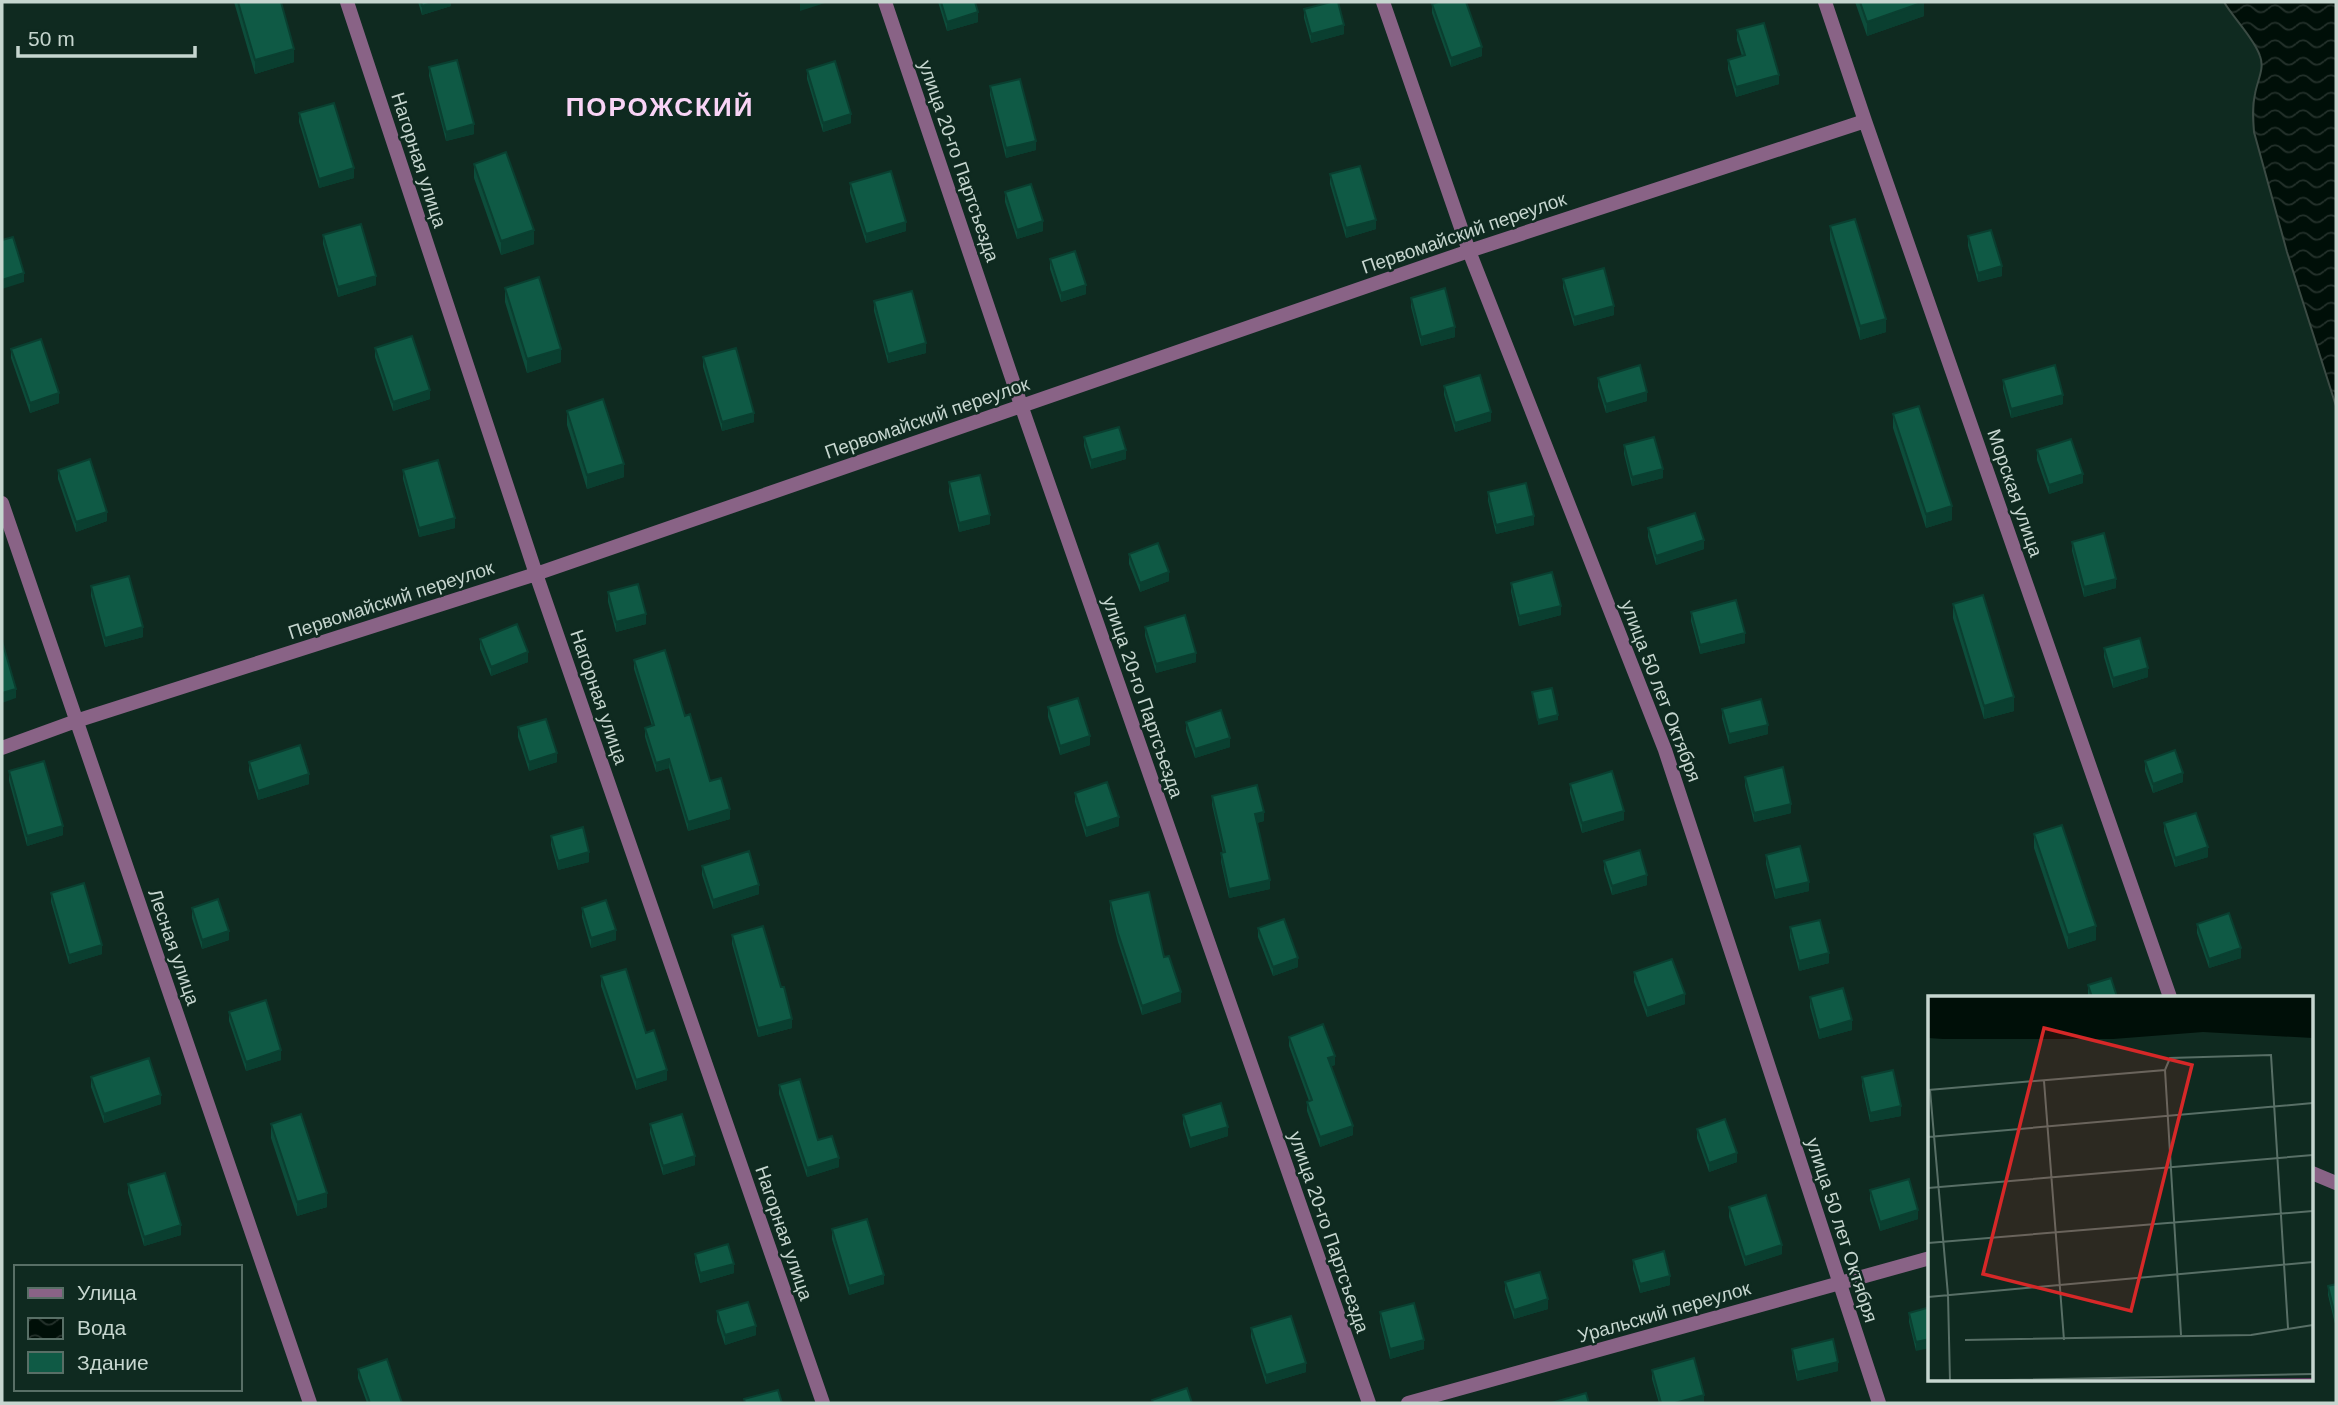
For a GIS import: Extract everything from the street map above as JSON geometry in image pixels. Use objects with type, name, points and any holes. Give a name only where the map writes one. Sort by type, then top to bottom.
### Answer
[{"type":"street","name":"Нагорная улица","points":[[346,2],[536,574],[823,1403]]},
{"type":"street","name":"улица 20-го Партсъезда","points":[[885,2],[1021,405],[1368,1403]]},
{"type":"street","name":"улица 50 лет Октября","points":[[1383,2],[1469,251],[1665,750],[1879,1403]]},
{"type":"street","name":"Морская улица","points":[[1825,2],[2170,996]]},
{"type":"street","name":"Первомайский переулок","points":[[2,748],[76,720],[536,574],[1469,251],[1865,121]]},
{"type":"street","name":"Лесная улица","points":[[2,503],[310,1403]]},
{"type":"street","points":[[2314,1174],[2336,1183]]},
{"type":"street","name":"Уральский переулок","points":[[1408,1403],[1928,1259]]},
{"type":"water","points":[[2224,2],[2336,2],[2336,406],[2287,252],[2254,132],[2253,104],[2261,70],[2260,56]]},
{"type":"building","points":[[238,2],[281,2],[294,49],[255,60]]},
{"type":"building","points":[[941,2],[975,2],[978,12],[947,22]]},
{"type":"building","points":[[1338,2],[1344,25],[1311,34],[1304,9]]},
{"type":"building","points":[[1466,2],[1482,47],[1451,58],[1432,4]]},
{"type":"building","points":[[1860,2],[1924,2],[1867,22]]},
{"type":"building","points":[[1764,23],[1779,75],[1736,87],[1728,60],[1745,55],[1737,30]]},
{"type":"building","points":[[457,60],[474,124],[446,132],[429,67]]},
{"type":"building","points":[[835,61],[851,114],[823,123],[807,70]]},
{"type":"building","points":[[1020,79],[1036,141],[1006,148],[990,86]]},
{"type":"building","points":[[334,103],[354,168],[319,179],[299,113]]},
{"type":"building","points":[[506,152],[534,230],[501,241],[474,164]]},
{"type":"building","points":[[1360,166],[1376,220],[1346,228],[1330,174]]},
{"type":"building","points":[[891,171],[906,222],[866,234],[850,183]]},
{"type":"building","points":[[1031,184],[1043,221],[1017,230],[1005,192]]},
{"type":"building","points":[[1855,219],[1886,319],[1860,326],[1830,226]]},
{"type":"building","points":[[361,224],[376,276],[338,287],[323,235]]},
{"type":"building","points":[[1991,230],[2002,266],[1978,273],[1968,236]]},
{"type":"building","points":[[13,237],[24,273],[2,280],[2,240]]},
{"type":"building","points":[[1075,251],[1086,285],[1061,293],[1050,259]]},
{"type":"building","points":[[1604,268],[1614,306],[1574,317],[1563,279]]},
{"type":"building","points":[[539,277],[561,349],[527,359],[505,288]]},
{"type":"building","points":[[1445,288],[1455,327],[1421,337],[1411,298]]},
{"type":"building","points":[[912,291],[926,343],[888,354],[874,301]]},
{"type":"building","points":[[412,336],[430,390],[393,402],[375,348]]},
{"type":"building","points":[[41,339],[59,393],[30,403],[11,349]]},
{"type":"building","points":[[736,348],[754,413],[722,422],[703,357]]},
{"type":"building","points":[[1640,365],[1647,392],[1606,404],[1598,378]]},
{"type":"building","points":[[2055,365],[2063,395],[2011,409],[2003,380]]},
{"type":"building","points":[[1480,375],[1491,412],[1455,423],[1444,386]]},
{"type":"building","points":[[603,399],[624,464],[587,475],[567,411]]},
{"type":"building","points":[[1919,406],[1952,506],[1926,514],[1893,414]]},
{"type":"building","points":[[1119,427],[1126,450],[1091,460],[1084,437]]},
{"type":"building","points":[[1654,437],[1663,469],[1632,477],[1624,445]]},
{"type":"building","points":[[2071,439],[2083,474],[2049,485],[2037,450]]},
{"type":"building","points":[[90,459],[107,512],[76,522],[58,470]]},
{"type":"building","points":[[438,460],[455,518],[419,528],[403,470]]},
{"type":"building","points":[[980,475],[990,515],[959,523],[949,482]]},
{"type":"building","points":[[1526,483],[1534,516],[1496,525],[1488,492]]},
{"type":"building","points":[[1695,513],[1704,540],[1656,556],[1648,528]]},
{"type":"building","points":[[2104,533],[2116,579],[2084,587],[2072,542]]},
{"type":"building","points":[[1158,543],[1169,572],[1140,583],[1129,554]]},
{"type":"building","points":[[1552,572],[1561,606],[1519,616],[1511,583]]},
{"type":"building","points":[[129,576],[143,627],[105,638],[91,586]]},
{"type":"building","points":[[638,584],[646,614],[616,622],[608,592]]},
{"type":"building","points":[[1983,595],[2014,697],[1984,706],[1953,604]]},
{"type":"building","points":[[1736,600],[1745,633],[1700,645],[1691,612]]},
{"type":"building","points":[[1185,615],[1196,653],[1156,664],[1145,627]]},
{"type":"building","points":[[517,624],[528,652],[491,667],[480,639]]},
{"type":"building","points":[[2140,638],[2148,668],[2113,678],[2104,648]]},
{"type":"building","points":[[2,641],[16,689],[2,693]]},
{"type":"building","points":[[665,650],[685,716],[690,714],[710,781],[721,778],[730,809],[688,822],[669,759],[656,763],[645,728],[654,725],[634,660]]},
{"type":"building","points":[[1552,688],[1558,715],[1538,720],[1532,692]]},
{"type":"building","points":[[1078,698],[1090,736],[1060,746],[1048,707]]},
{"type":"building","points":[[1761,699],[1768,725],[1729,734],[1722,709]]},
{"type":"building","points":[[1221,710],[1230,738],[1195,749],[1186,722]]},
{"type":"building","points":[[546,719],[557,753],[529,762],[518,727]]},
{"type":"building","points":[[300,745],[309,774],[258,791],[249,762]]},
{"type":"building","points":[[2175,750],[2183,773],[2153,784],[2145,761]]},
{"type":"building","points":[[44,761],[63,826],[27,836],[9,771]]},
{"type":"building","points":[[1783,767],[1791,804],[1754,813],[1745,777]]},
{"type":"building","points":[[1612,771],[1624,811],[1582,823],[1570,784]]},
{"type":"building","points":[[1107,782],[1119,817],[1086,828],[1075,793]]},
{"type":"building","points":[[1257,785],[1264,812],[1255,814],[1270,880],[1229,889],[1221,853],[1225,852],[1212,796]]},
{"type":"building","points":[[2196,813],[2208,847],[2175,858],[2164,823]]},
{"type":"building","points":[[2062,825],[2096,926],[2068,935],[2034,834]]},
{"type":"building","points":[[583,827],[589,852],[558,861],[551,836]]},
{"type":"building","points":[[1800,846],[1809,882],[1775,890],[1766,855]]},
{"type":"building","points":[[1640,850],[1647,875],[1612,886],[1604,861]]},
{"type":"building","points":[[749,851],[759,885],[713,900],[702,866]]},
{"type":"building","points":[[84,883],[102,945],[69,955],[51,893]]},
{"type":"building","points":[[1149,892],[1164,957],[1169,956],[1181,992],[1142,1006],[1110,901]]},
{"type":"building","points":[[218,899],[229,931],[202,940],[192,908]]},
{"type":"building","points":[[606,900],[616,930],[591,938],[582,908]]},
{"type":"building","points":[[2229,913],[2241,948],[2209,959],[2197,924]]},
{"type":"building","points":[[1284,919],[1298,958],[1273,967],[1258,928]]},
{"type":"building","points":[[1820,920],[1829,953],[1799,961],[1790,927]]},
{"type":"building","points":[[763,926],[792,1019],[758,1028],[732,935]]},
{"type":"building","points":[[1672,959],[1685,994],[1647,1008],[1634,972]]},
{"type":"building","points":[[626,969],[646,1033],[654,1030],[667,1070],[636,1080],[601,976]]},
{"type":"building","points":[[2111,978],[2117,996],[2092,996],[2088,985]]},
{"type":"building","points":[[1843,988],[1852,1020],[1819,1030],[1810,997]]},
{"type":"building","points":[[266,1000],[281,1050],[246,1062],[229,1012]]},
{"type":"building","points":[[1323,1024],[1335,1056],[1328,1058],[1353,1126],[1320,1137],[1307,1102],[1312,1100],[1289,1037]]},
{"type":"building","points":[[149,1058],[161,1095],[104,1114],[91,1077]]},
{"type":"building","points":[[1893,1070],[1901,1106],[1870,1113],[1862,1077]]},
{"type":"building","points":[[800,1079],[818,1140],[832,1136],[839,1158],[807,1168],[779,1085]]},
{"type":"building","points":[[1221,1103],[1228,1127],[1190,1138],[1183,1115]]},
{"type":"building","points":[[301,1114],[327,1193],[297,1202],[271,1124]]},
{"type":"building","points":[[682,1114],[695,1156],[663,1166],[650,1124]]},
{"type":"building","points":[[1725,1119],[1737,1153],[1709,1163],[1697,1129]]},
{"type":"building","points":[[165,1173],[181,1225],[144,1237],[128,1184]]},
{"type":"building","points":[[1909,1179],[1918,1210],[1880,1222],[1870,1190]]},
{"type":"building","points":[[1766,1195],[1782,1245],[1745,1257],[1729,1207]]},
{"type":"building","points":[[867,1219],[884,1275],[849,1286],[832,1229]]},
{"type":"building","points":[[728,1244],[734,1264],[700,1273],[695,1254]]},
{"type":"building","points":[[1664,1251],[1670,1276],[1640,1284],[1633,1260]]},
{"type":"building","points":[[1540,1272],[1548,1299],[1514,1310],[1505,1282]]},
{"type":"building","points":[[2336,1284],[2336,1320],[2328,1286]]},
{"type":"building","points":[[748,1302],[756,1326],[725,1335],[717,1311]]},
{"type":"building","points":[[1414,1303],[1424,1340],[1390,1349],[1380,1312]]},
{"type":"building","points":[[1928,1308],[1928,1339],[1916,1342],[1909,1313]]},
{"type":"building","points":[[1291,1316],[1306,1363],[1266,1375],[1251,1328]]},
{"type":"building","points":[[1833,1339],[1838,1362],[1797,1372],[1792,1349]]},
{"type":"building","points":[[1694,1358],[1704,1395],[1675,1403],[1661,1403],[1652,1370]]},
{"type":"building","points":[[387,1359],[402,1403],[370,1403],[358,1369]]},
{"type":"building","points":[[1187,1388],[1192,1403],[1153,1403],[1152,1400]]},
{"type":"building","points":[[778,1390],[782,1403],[745,1403],[744,1399]]},
{"type":"building","points":[[1586,1393],[1589,1403],[1551,1403]]},
{"type":"district","name":"ПОРОЖСКИЙ","points":[[660,107]]}]
